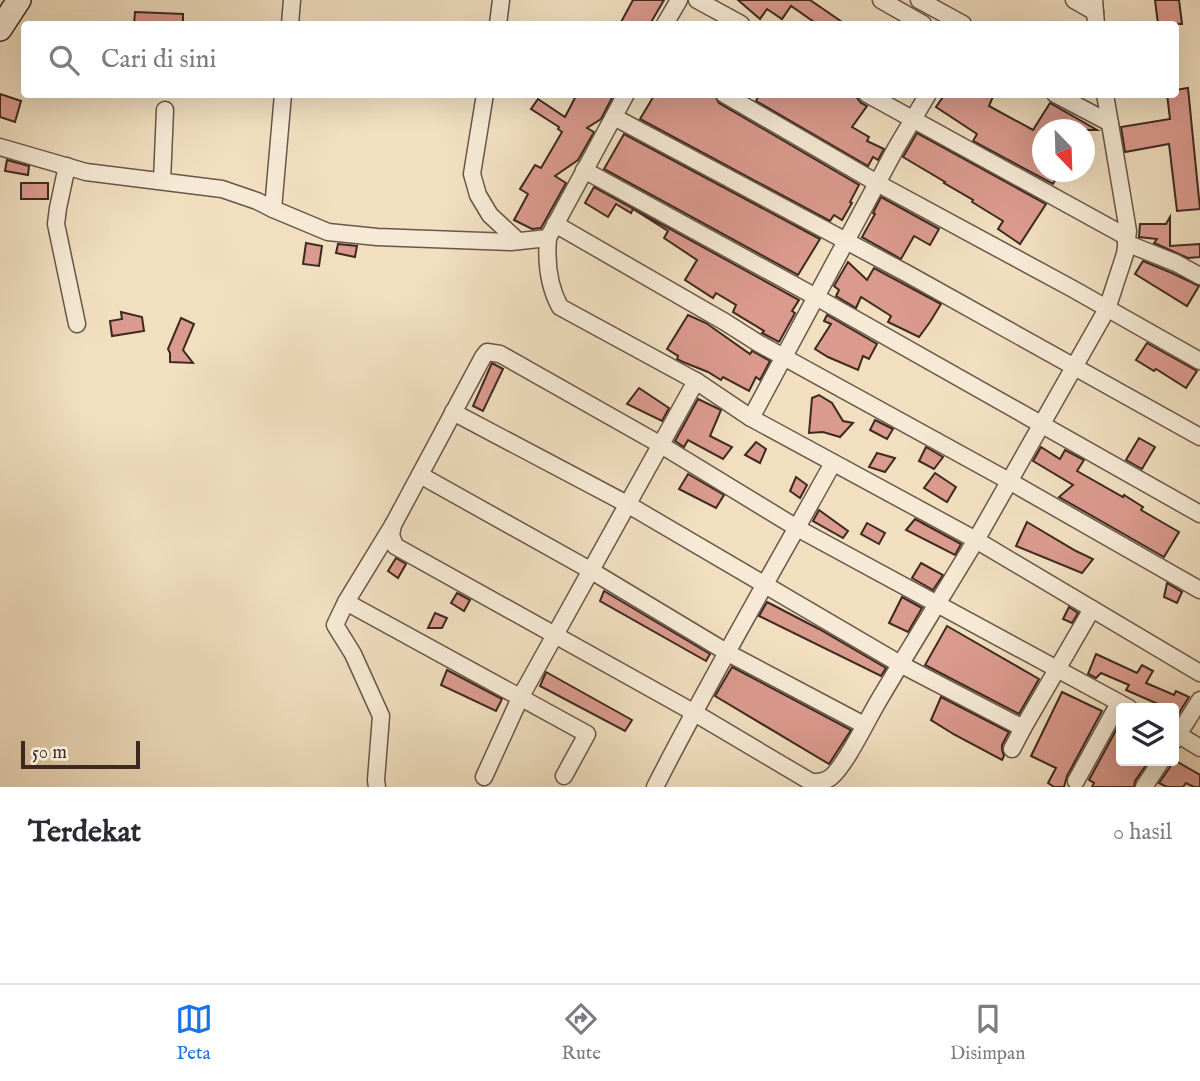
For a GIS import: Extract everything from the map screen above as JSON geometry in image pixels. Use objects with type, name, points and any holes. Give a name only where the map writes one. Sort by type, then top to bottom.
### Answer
[{"type":"main road","points":[[0,29],[19,0]]},
{"type":"street","points":[[289,21],[292,0]]},
{"type":"street","points":[[498,21],[502,0]]},
{"type":"street","points":[[667,21],[679,0]]},
{"type":"street","points":[[697,0],[736,21]]},
{"type":"street","points":[[881,0],[918,21]]},
{"type":"street","points":[[919,0],[957,21]]},
{"type":"street","points":[[1074,0],[1095,12]]},
{"type":"street","points":[[273,209],[283,98]]},
{"type":"street","points":[[484,98],[472,174],[478,195],[490,215],[518,242]]},
{"type":"street","points":[[624,98],[552,231],[547,256],[553,294],[560,307],[696,382],[751,418],[976,540],[1200,674]]},
{"type":"street","points":[[731,98],[877,183],[1200,361]]},
{"type":"street","points":[[874,98],[1127,240],[1200,276]]},
{"type":"street","points":[[751,418],[877,183],[926,98]]},
{"type":"street","points":[[1063,98],[1110,123]]},
{"type":"street","points":[[393,525],[391,535],[395,546],[693,712],[811,782],[823,782],[833,776],[976,540],[1107,309],[1125,254],[1128,231],[1110,123],[1101,98]]},
{"type":"street","points":[[162,181],[165,110]]},
{"type":"street","points":[[614,117],[846,240],[1200,437]]},
{"type":"street","points":[[0,147],[86,172],[222,190],[257,201],[328,232],[377,237],[518,242],[552,231],[726,322],[758,343],[1200,590]]},
{"type":"street","points":[[67,166],[56,224],[77,324]]},
{"type":"street","points":[[584,170],[816,297],[1200,514]]},
{"type":"street","points":[[1176,263],[1200,262]]},
{"type":"street","points":[[377,787],[381,716],[353,654],[335,625],[487,352],[500,354],[660,444],[797,528],[1120,703]]},
{"type":"street","points":[[484,777],[520,698],[696,382]]},
{"type":"street","points":[[453,412],[627,504],[900,664],[1023,728]]},
{"type":"street","points":[[655,787],[693,712],[833,463]]},
{"type":"street","points":[[420,475],[590,570],[728,653],[864,725]]},
{"type":"street","points":[[346,602],[587,734],[564,776]]},
{"type":"street","points":[[1012,749],[1092,609]]},
{"type":"street","points":[[1179,730],[1200,701]]},
{"type":"street","points":[[1076,781],[1116,718]]},
{"type":"street","points":[[1179,738],[1200,748]]},
{"type":"street","points":[[1144,787],[1158,766]]},
{"type":"building","points":[[633,0],[664,0],[652,21],[622,21]]},
{"type":"building","points":[[738,0],[810,0],[841,21],[813,21],[791,6],[782,19],[767,9],[760,19]]},
{"type":"building","points":[[1155,0],[1179,0],[1182,24],[1179,24],[1179,21],[1158,21]]},
{"type":"building","points":[[135,12],[183,14],[183,21],[134,21]]},
{"type":"building","points":[[1188,88],[1200,209],[1177,211],[1169,144],[1125,152],[1121,127],[1170,119],[1167,98],[1179,98],[1179,89]]},
{"type":"building","points":[[0,94],[21,101],[15,122],[0,117]]},
{"type":"building","points":[[575,98],[612,98],[601,119],[587,128],[594,132],[578,160],[555,176],[566,183],[541,228],[532,229],[514,220],[528,194],[520,189],[535,165],[541,168],[562,132],[559,127],[531,109],[538,99],[565,117]]},
{"type":"building","points":[[653,98],[716,98],[719,103],[859,185],[842,220],[834,215],[830,221],[640,119]]},
{"type":"building","points":[[758,98],[857,98],[867,106],[852,127],[869,137],[867,141],[884,149],[878,160],[873,157],[868,166],[756,101]]},
{"type":"building","points":[[942,98],[992,98],[989,106],[1032,129],[1032,173],[973,141],[977,134],[936,107]]},
{"type":"building","points":[[1050,103],[1078,119],[1040,119]]},
{"type":"building","points":[[917,133],[1046,204],[1020,244],[998,229],[1003,221],[903,157]]},
{"type":"building","points":[[624,134],[820,239],[798,275],[604,169]]},
{"type":"building","points":[[7,160],[29,166],[28,175],[5,171]]},
{"type":"building","points":[[21,183],[48,183],[48,199],[21,199]]},
{"type":"building","points":[[594,187],[799,300],[779,342],[733,312],[736,305],[716,293],[713,298],[685,280],[697,260],[664,238],[668,231],[633,209],[631,213],[616,204],[608,217],[585,203]]},
{"type":"building","points":[[881,197],[939,229],[930,245],[914,236],[901,259],[862,237]]},
{"type":"building","points":[[1170,217],[1170,246],[1200,244],[1200,257],[1188,258],[1154,243],[1157,239],[1139,237],[1140,224],[1166,224]]},
{"type":"building","points":[[306,243],[322,246],[319,266],[303,264]]},
{"type":"building","points":[[338,244],[357,246],[355,257],[336,253]]},
{"type":"building","points":[[1143,261],[1199,286],[1187,306],[1135,274]]},
{"type":"building","points":[[848,262],[867,280],[874,268],[941,304],[919,337],[888,322],[891,316],[861,297],[856,308],[836,296],[839,290],[834,286]]},
{"type":"building","points":[[121,312],[142,317],[144,331],[112,336],[110,321],[122,319]]},
{"type":"building","points":[[688,315],[706,323],[750,354],[752,351],[770,361],[760,380],[756,377],[749,391],[723,377],[721,380],[677,359],[678,356],[667,349]]},
{"type":"building","points":[[827,315],[877,344],[869,359],[863,356],[858,370],[815,349],[831,324],[824,321]]},
{"type":"building","points":[[181,318],[194,324],[183,350],[193,363],[170,362],[168,349]]},
{"type":"building","points":[[1147,343],[1197,371],[1186,388],[1136,360]]},
{"type":"building","points":[[492,363],[503,369],[483,411],[473,406]]},
{"type":"building","points":[[639,388],[669,408],[662,421],[627,404]]},
{"type":"building","points":[[819,395],[832,403],[843,421],[853,423],[840,437],[823,432],[809,433],[812,398]]},
{"type":"building","points":[[698,399],[721,410],[710,436],[732,447],[723,459],[688,440],[684,447],[675,441]]},
{"type":"building","points":[[875,420],[893,429],[887,439],[870,430]]},
{"type":"building","points":[[1139,438],[1155,447],[1142,469],[1126,460]]},
{"type":"building","points":[[756,442],[766,449],[760,463],[745,455]]},
{"type":"building","points":[[926,447],[943,457],[934,469],[919,461]]},
{"type":"building","points":[[1041,447],[1060,459],[1065,450],[1084,460],[1077,471],[1123,497],[1124,495],[1143,507],[1141,510],[1179,532],[1164,557],[1059,497],[1073,485],[1033,461]]},
{"type":"building","points":[[877,453],[895,458],[885,472],[869,467]]},
{"type":"building","points":[[935,473],[956,487],[947,502],[924,488]]},
{"type":"building","points":[[688,474],[724,495],[716,508],[679,489]]},
{"type":"building","points":[[796,477],[807,485],[800,498],[790,491]]},
{"type":"building","points":[[819,510],[848,531],[843,538],[813,521]]},
{"type":"building","points":[[915,519],[961,544],[955,555],[906,530]]},
{"type":"building","points":[[1027,522],[1093,559],[1082,573],[1016,546]]},
{"type":"building","points":[[867,523],[885,533],[879,544],[861,534]]},
{"type":"building","points":[[396,558],[406,564],[398,578],[388,571]]},
{"type":"building","points":[[921,563],[943,575],[933,590],[912,578]]},
{"type":"building","points":[[1167,583],[1182,592],[1177,603],[1164,597]]},
{"type":"building","points":[[604,591],[710,654],[706,661],[600,601]]},
{"type":"building","points":[[457,593],[470,600],[464,611],[451,603]]},
{"type":"building","points":[[902,597],[922,608],[908,632],[889,623]]},
{"type":"building","points":[[767,602],[886,668],[881,676],[759,616]]},
{"type":"building","points":[[1069,607],[1078,613],[1072,623],[1063,619]]},
{"type":"building","points":[[435,613],[447,618],[442,628],[428,628]]},
{"type":"building","points":[[947,626],[1039,679],[1019,714],[925,665]]},
{"type":"building","points":[[1096,654],[1137,673],[1142,665],[1153,671],[1146,683],[1174,695],[1176,691],[1189,697],[1179,713],[1179,703],[1156,703],[1126,690],[1129,685],[1101,673],[1096,678],[1088,674]]},
{"type":"building","points":[[732,667],[851,730],[829,764],[715,696]]},
{"type":"building","points":[[447,670],[502,699],[496,711],[441,685]]},
{"type":"building","points":[[546,672],[632,720],[625,731],[540,686]]},
{"type":"building","points":[[1062,692],[1102,711],[1067,776],[1064,787],[1054,787],[1048,783],[1056,768],[1031,756]]},
{"type":"building","points":[[941,697],[1009,732],[1002,745],[1002,760],[931,720]]},
{"type":"building","points":[[1116,730],[1116,766],[1146,766],[1134,787],[1092,787],[1094,783],[1089,780]]},
{"type":"building","points":[[1179,763],[1200,775],[1200,787],[1186,783],[1183,787],[1167,787],[1159,783],[1170,767],[1179,766]]}]
